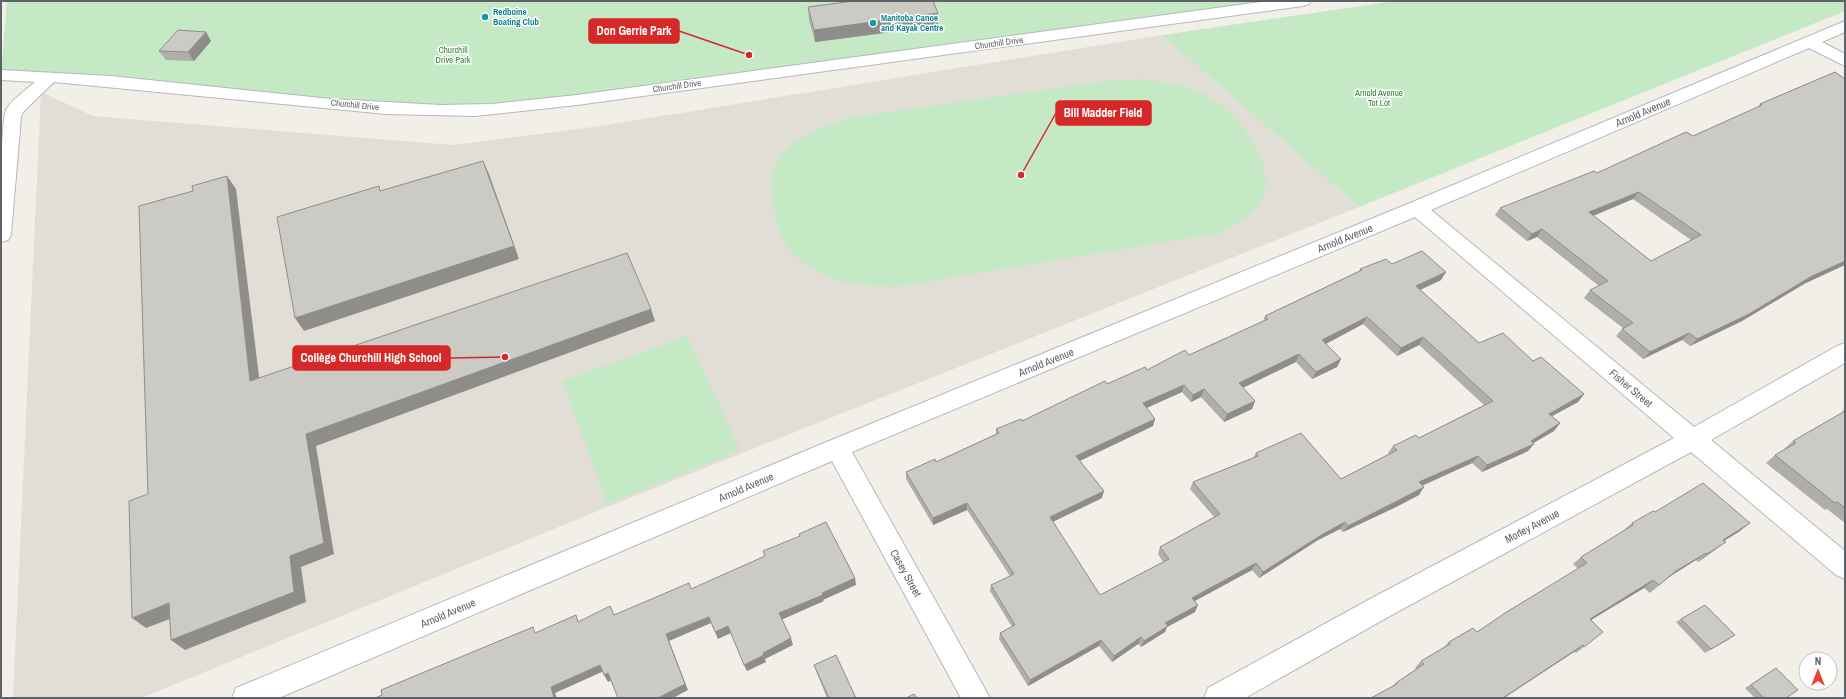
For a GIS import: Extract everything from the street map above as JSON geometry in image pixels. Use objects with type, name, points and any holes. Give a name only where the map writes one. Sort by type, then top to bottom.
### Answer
[{"type":"street","name":"Churchill Drive","points":[[1,75],[125,83],[384,108],[442,111],[488,111],[1303,1]]},
{"type":"street","name":"Arnold Avenue","points":[[246,698],[837,448],[1417,208],[1845,26]]},
{"type":"street","points":[[1809,41],[1845,61]]},
{"type":"street","points":[[1,235],[12,117],[15,110],[49,78]]},
{"type":"street","name":"Fisher Street","points":[[1417,208],[1845,567]]},
{"type":"street","name":"Morley Avenue","points":[[1218,698],[1379,608],[1693,439],[1845,352]]},
{"type":"street","name":"Casey Street","points":[[837,448],[976,698]]},
{"type":"shaded area","points":[[1162,35],[1359,207],[605,508],[141,698],[13,698],[41,92],[93,116],[453,145],[600,126]]},
{"type":"green space","name":"Churchill Drive Park","points":[[7,1],[1303,1],[488,111],[1,75]]},
{"type":"green space","name":"Arnold Avenue Tot Lot","points":[[1396,1],[1845,1],[1845,11],[1359,207],[1162,35]]},
{"type":"green space","points":[[1138,79],[1183,86],[1197,91],[1212,99],[1241,125],[1253,141],[1261,159],[1265,177],[1264,194],[1251,214],[1220,233],[895,287],[852,284],[822,274],[798,258],[784,241],[778,226],[771,194],[771,181],[774,167],[781,155],[791,146],[803,137],[829,125],[855,117],[1108,81]]},
{"type":"green space","points":[[687,336],[740,450],[607,504],[563,381]]},
{"type":"building","points":[[853,1],[933,1],[938,13],[814,30],[808,7]]},
{"type":"building","points":[[178,30],[206,32],[188,52],[159,51]]},
{"type":"building","points":[[1835,72],[1845,79],[1845,261],[1812,276],[1749,314],[1697,339],[1689,333],[1650,352],[1622,329],[1633,323],[1590,290],[1608,281],[1542,229],[1532,234],[1500,208],[1594,171],[1597,173],[1686,132],[1693,136],[1762,105],[1760,104]],"holes":[[[1639,192],[1701,235],[1651,261],[1589,212]]]},
{"type":"building","points":[[483,161],[514,246],[295,318],[277,217],[379,186],[380,191]]},
{"type":"building","points":[[227,176],[250,381],[627,253],[651,309],[306,434],[324,543],[290,556],[294,592],[171,640],[169,603],[132,618],[129,501],[148,494],[139,206],[193,191],[192,186]]},
{"type":"building","points":[[1422,251],[1446,272],[1416,286],[1479,343],[1503,333],[1533,361],[1541,357],[1584,394],[1549,414],[1560,423],[1531,441],[1534,444],[1487,465],[1478,456],[1419,482],[1424,487],[1348,526],[1345,522],[1323,534],[1263,572],[1256,563],[1192,598],[1198,605],[1165,623],[1168,626],[1144,641],[1141,637],[1114,656],[1101,640],[1030,680],[1000,633],[1015,625],[991,585],[1014,574],[967,503],[933,518],[906,472],[935,459],[936,462],[999,433],[996,429],[1021,419],[1022,421],[1105,381],[1107,384],[1145,367],[1147,370],[1185,350],[1189,355],[1268,319],[1265,316],[1362,270],[1360,269],[1386,259],[1392,264]],"holes":[[[1367,317],[1401,348],[1423,337],[1493,401],[1419,438],[1416,435],[1393,446],[1397,450],[1341,479],[1301,433],[1256,453],[1258,456],[1193,482],[1220,514],[1160,547],[1169,559],[1100,595],[1050,517],[1104,491],[1076,456],[1155,419],[1143,403],[1184,385],[1193,395],[1204,389],[1227,414],[1255,401],[1239,383],[1299,354],[1316,372],[1341,359],[1322,340]]]},
{"type":"building","points":[[1845,411],[1845,508],[1837,502],[1835,503],[1775,455],[1796,443],[1793,441]]},
{"type":"building","points":[[1703,483],[1750,523],[1723,540],[1726,542],[1676,571],[1659,585],[1653,580],[1590,619],[1603,632],[1584,647],[1583,645],[1503,698],[1371,698],[1397,684],[1396,683],[1424,664],[1421,661],[1450,644],[1449,642],[1473,628],[1477,632],[1505,613],[1587,563],[1581,557],[1633,525],[1632,523],[1653,511],[1655,512]]},
{"type":"building","points":[[826,522],[855,578],[822,593],[823,595],[779,613],[791,638],[763,653],[764,655],[744,665],[728,626],[715,632],[709,617],[666,634],[685,684],[658,698],[618,698],[608,673],[604,675],[600,665],[551,687],[554,698],[375,698],[382,695],[381,690],[533,627],[535,633],[576,615],[578,622],[610,606],[614,615],[689,583],[691,589],[765,556],[763,551],[800,536],[799,534]]},
{"type":"building","points":[[1705,605],[1735,635],[1711,649],[1681,619]]},
{"type":"building","points":[[836,655],[856,698],[829,698],[814,665]]},
{"type":"building","points":[[1776,668],[1798,690],[1786,698],[1764,698],[1751,685]]},
{"type":"building","points":[[914,694],[917,698],[906,698]]},
{"type":"place","name":"Redboine Boating Club","points":[[485,17]]},
{"type":"place","name":"Manitoba Canoe and Kayak Centre","points":[[873,23]]},
{"type":"place","name":"Don Gerrie Park","points":[[749,55]]},
{"type":"place","name":"Bill Madder Field","points":[[1021,175]]},
{"type":"place","name":"Collège Churchill High School","points":[[505,357]]}]
